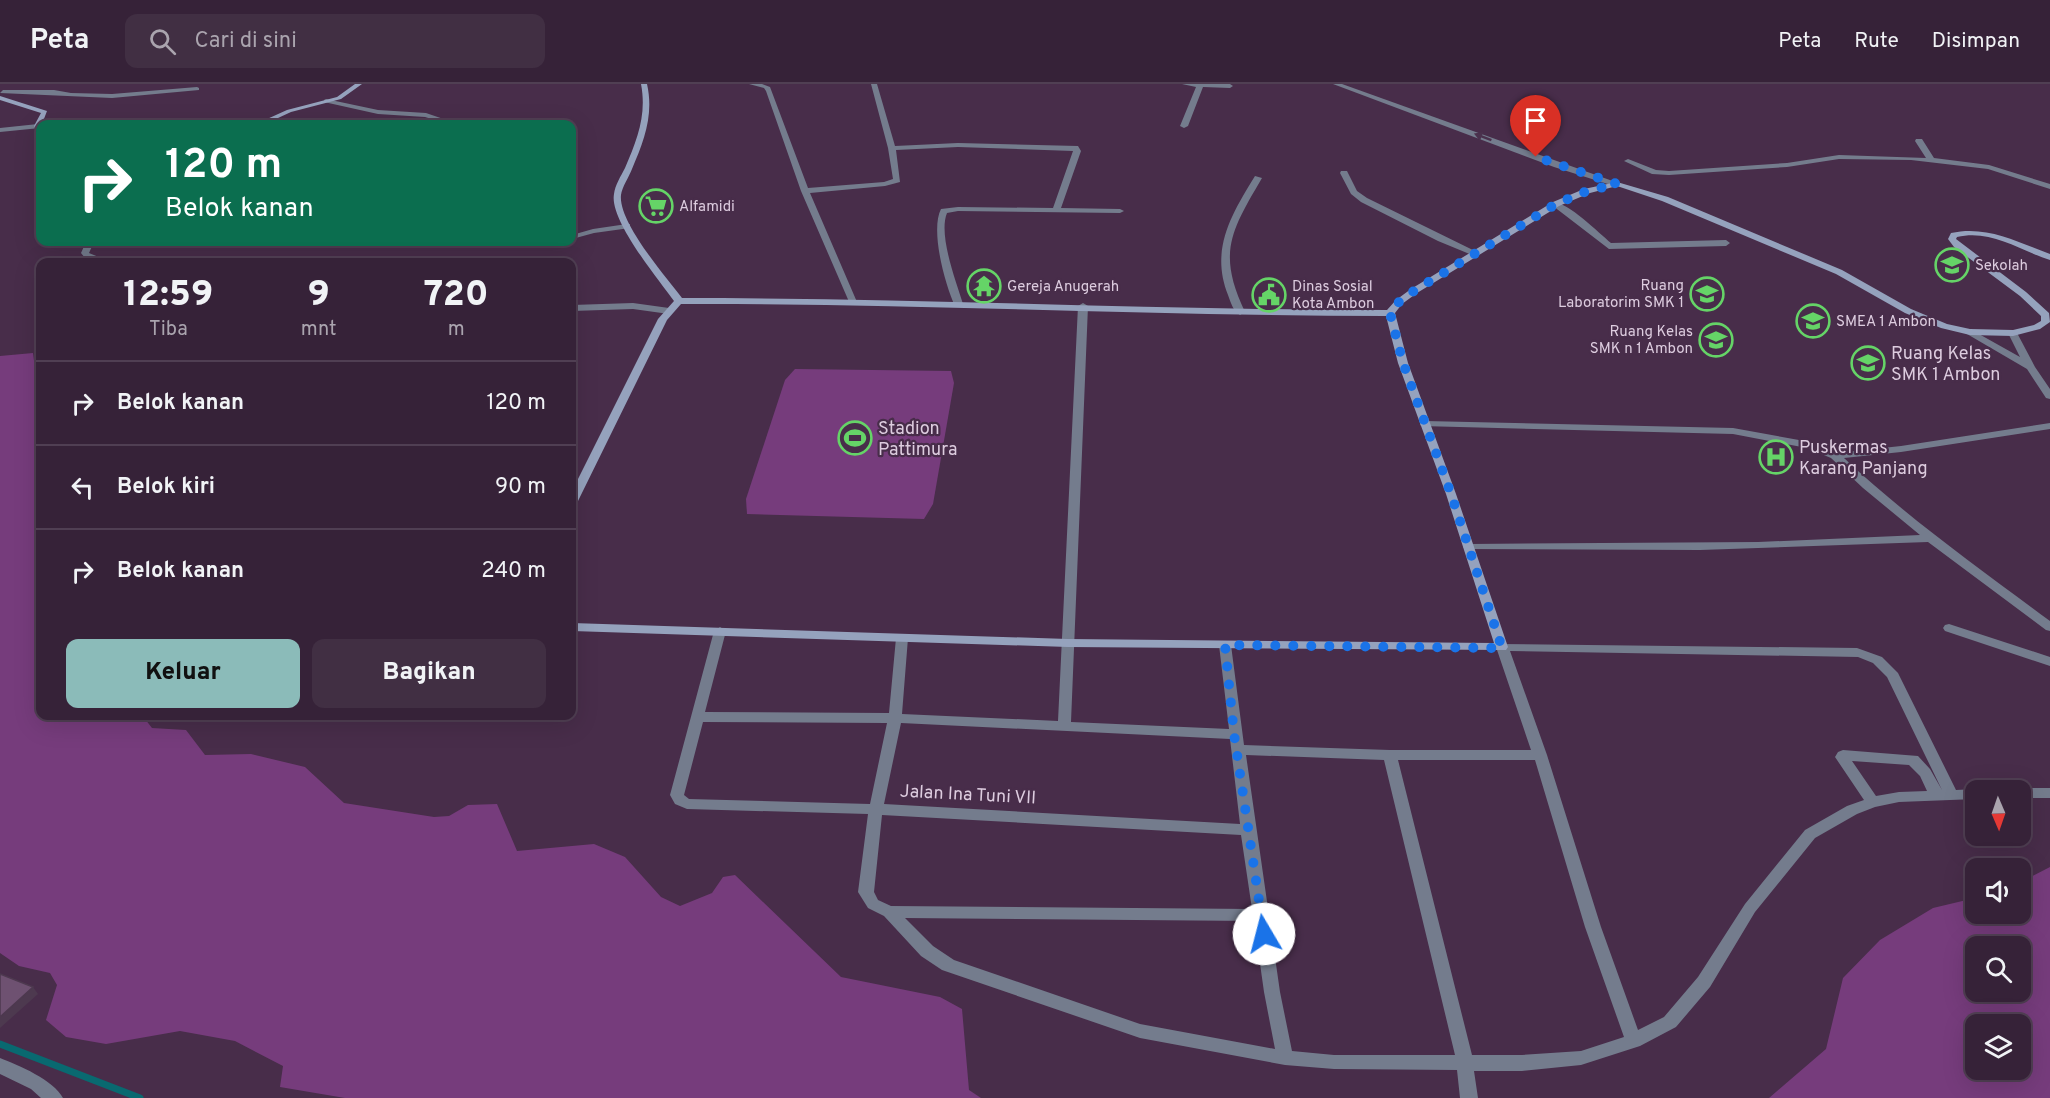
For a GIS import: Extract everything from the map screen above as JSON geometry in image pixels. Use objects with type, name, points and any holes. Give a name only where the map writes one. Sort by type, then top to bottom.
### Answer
[{"type":"street","points":[[269,120],[289,111],[344,96],[359,84]]},
{"type":"street","points":[[645,84],[648,97],[642,133],[617,195],[618,205],[627,226],[680,301]]},
{"type":"street","points":[[752,84],[766,87],[769,91],[805,191],[853,302]]},
{"type":"street","points":[[805,191],[896,181],[898,178],[874,84]]},
{"type":"street","points":[[1185,84],[1230,86]]},
{"type":"street","points":[[1336,84],[1524,153],[1665,199],[1839,272],[1930,321],[1971,332],[2013,333],[2037,327],[2045,322],[2046,315],[2023,294],[1964,251],[1952,238],[1954,235],[1962,232],[1990,235],[2050,257]]},
{"type":"street","points":[[1,94],[46,85]]},
{"type":"street","points":[[1184,126],[1200,85]]},
{"type":"street","points":[[1,94],[54,92],[70,95],[112,96],[197,89]]},
{"type":"street","points":[[1,94],[45,112],[42,120]]},
{"type":"street","points":[[326,101],[378,112],[426,115],[442,120]]},
{"type":"street","points":[[0,130],[36,128]]},
{"type":"street","points":[[1919,141],[1933,162]]},
{"type":"street","points":[[892,148],[967,145],[1075,148],[1077,151],[1056,210]]},
{"type":"street","points":[[1628,161],[1655,172],[1669,173],[1787,165],[1839,157],[1911,159],[1989,167],[2050,187]]},
{"type":"street","points":[[1344,173],[1354,192],[1364,200],[1475,253]]},
{"type":"street","points":[[1240,312],[1226,276],[1223,258],[1226,244],[1258,178]]},
{"type":"street","points":[[1390,313],[1399,302],[1414,291],[1556,204],[1587,191],[1617,184]]},
{"type":"street","points":[[1556,204],[1609,246],[1726,243]]},
{"type":"street","points":[[958,304],[949,272],[941,229],[941,213],[958,209],[1120,212]]},
{"type":"street","points":[[576,236],[627,226]]},
{"type":"street","points":[[576,493],[620,402],[669,311],[680,301],[853,302],[1083,306],[1240,312],[1390,313]]},
{"type":"street","points":[[576,308],[633,306],[669,311]]},
{"type":"street","points":[[1064,725],[1083,306]]},
{"type":"street","points":[[1390,313],[1403,363],[1540,755],[1593,927],[1634,1041]]},
{"type":"street","points":[[1971,332],[2030,367]]},
{"type":"street","points":[[2013,333],[2030,367],[2050,396]]},
{"type":"street","points":[[1425,424],[1733,431],[1802,442],[1835,456],[1867,486],[1931,538],[2050,627]]},
{"type":"street","points":[[1835,456],[1901,449],[2050,426]]},
{"type":"street","points":[[1469,547],[1696,548],[1931,538]]},
{"type":"street","points":[[576,627],[1068,643],[1857,652],[1869,655],[1887,667],[1893,676],[1944,794]]},
{"type":"street","points":[[1949,628],[2050,663]]},
{"type":"street","points":[[720,631],[699,717],[895,718],[1234,734]]},
{"type":"street","points":[[902,638],[895,718],[876,808],[866,892],[873,904],[889,912],[927,951],[948,965],[1140,1031],[1285,1058],[1334,1062],[1522,1063],[1581,1058],[1634,1041],[1670,1023],[1704,982],[1750,908],[1810,834],[1852,810],[1873,802],[1899,796],[1965,794]]},
{"type":"street","points":[[1225,645],[1234,734],[1272,992],[1285,1058]]},
{"type":"street","name":"Jalan Ina Tuni VII","points":[[699,717],[677,795],[687,804],[876,808],[1248,830]]},
{"type":"street","points":[[1238,750],[1390,755],[1540,755]]},
{"type":"street","points":[[1390,755],[1465,1063],[1469,1098]]},
{"type":"street","points":[[1873,802],[1842,757],[1843,755],[1913,760],[1944,794]]},
{"type":"street","points":[[2031,793],[2050,793]]},
{"type":"street","points":[[889,912],[1262,915]]},
{"type":"street","points":[[0,1066],[37,1084],[54,1098]]},
{"type":"shaded area","points":[[33,353],[36,376],[36,720],[146,720],[152,728],[186,730],[205,755],[251,754],[305,767],[344,803],[434,817],[449,816],[468,805],[497,804],[517,851],[594,844],[625,857],[661,897],[680,906],[712,893],[723,877],[735,875],[841,977],[940,997],[962,1009],[969,1090],[981,1098],[345,1098],[280,1087],[283,1066],[235,1041],[180,1031],[106,1044],[66,1037],[46,1020],[57,985],[50,973],[19,966],[0,953],[0,356]]},
{"type":"shaded area","points":[[795,369],[951,371],[954,383],[933,504],[924,519],[747,514],[746,499],[785,380]]},
{"type":"shaded area","points":[[2050,867],[2050,1098],[1769,1098],[1826,1049],[1843,978],[1880,940],[1933,908],[1965,900],[1965,924],[2031,924],[2031,877]]},
{"type":"building","points":[[0,974],[33,987],[0,1017]]},
{"type":"waterway","points":[[0,1044],[140,1098]]},
{"type":"place","name":"Alfamidi","points":[[656,206]]},
{"type":"place","name":"Sekolah","points":[[1952,265]]},
{"type":"place","name":"Gereja Anugerah","points":[[984,286]]},
{"type":"place","name":"Ruang Laboratorim SMK 1","points":[[1707,294]]},
{"type":"place","name":"Dinas Sosial Kota Ambon","points":[[1269,295]]},
{"type":"place","name":"SMEA 1 Ambon","points":[[1813,321]]},
{"type":"place","name":"Ruang Kelas SMK n 1 Ambon","points":[[1716,340]]},
{"type":"place","name":"Ruang Kelas SMK 1 Ambon","points":[[1868,363]]},
{"type":"place","name":"Stadion Pattimura","points":[[855,438]]},
{"type":"place","name":"Puskermas Karang Panjang","points":[[1776,457]]},
{"type":"route","points":[[1264,934],[1234,734],[1225,645],[1502,648],[1451,494],[1403,363],[1390,313],[1399,302],[1414,291],[1537,214],[1567,198],[1617,184],[1536,157]]}]
